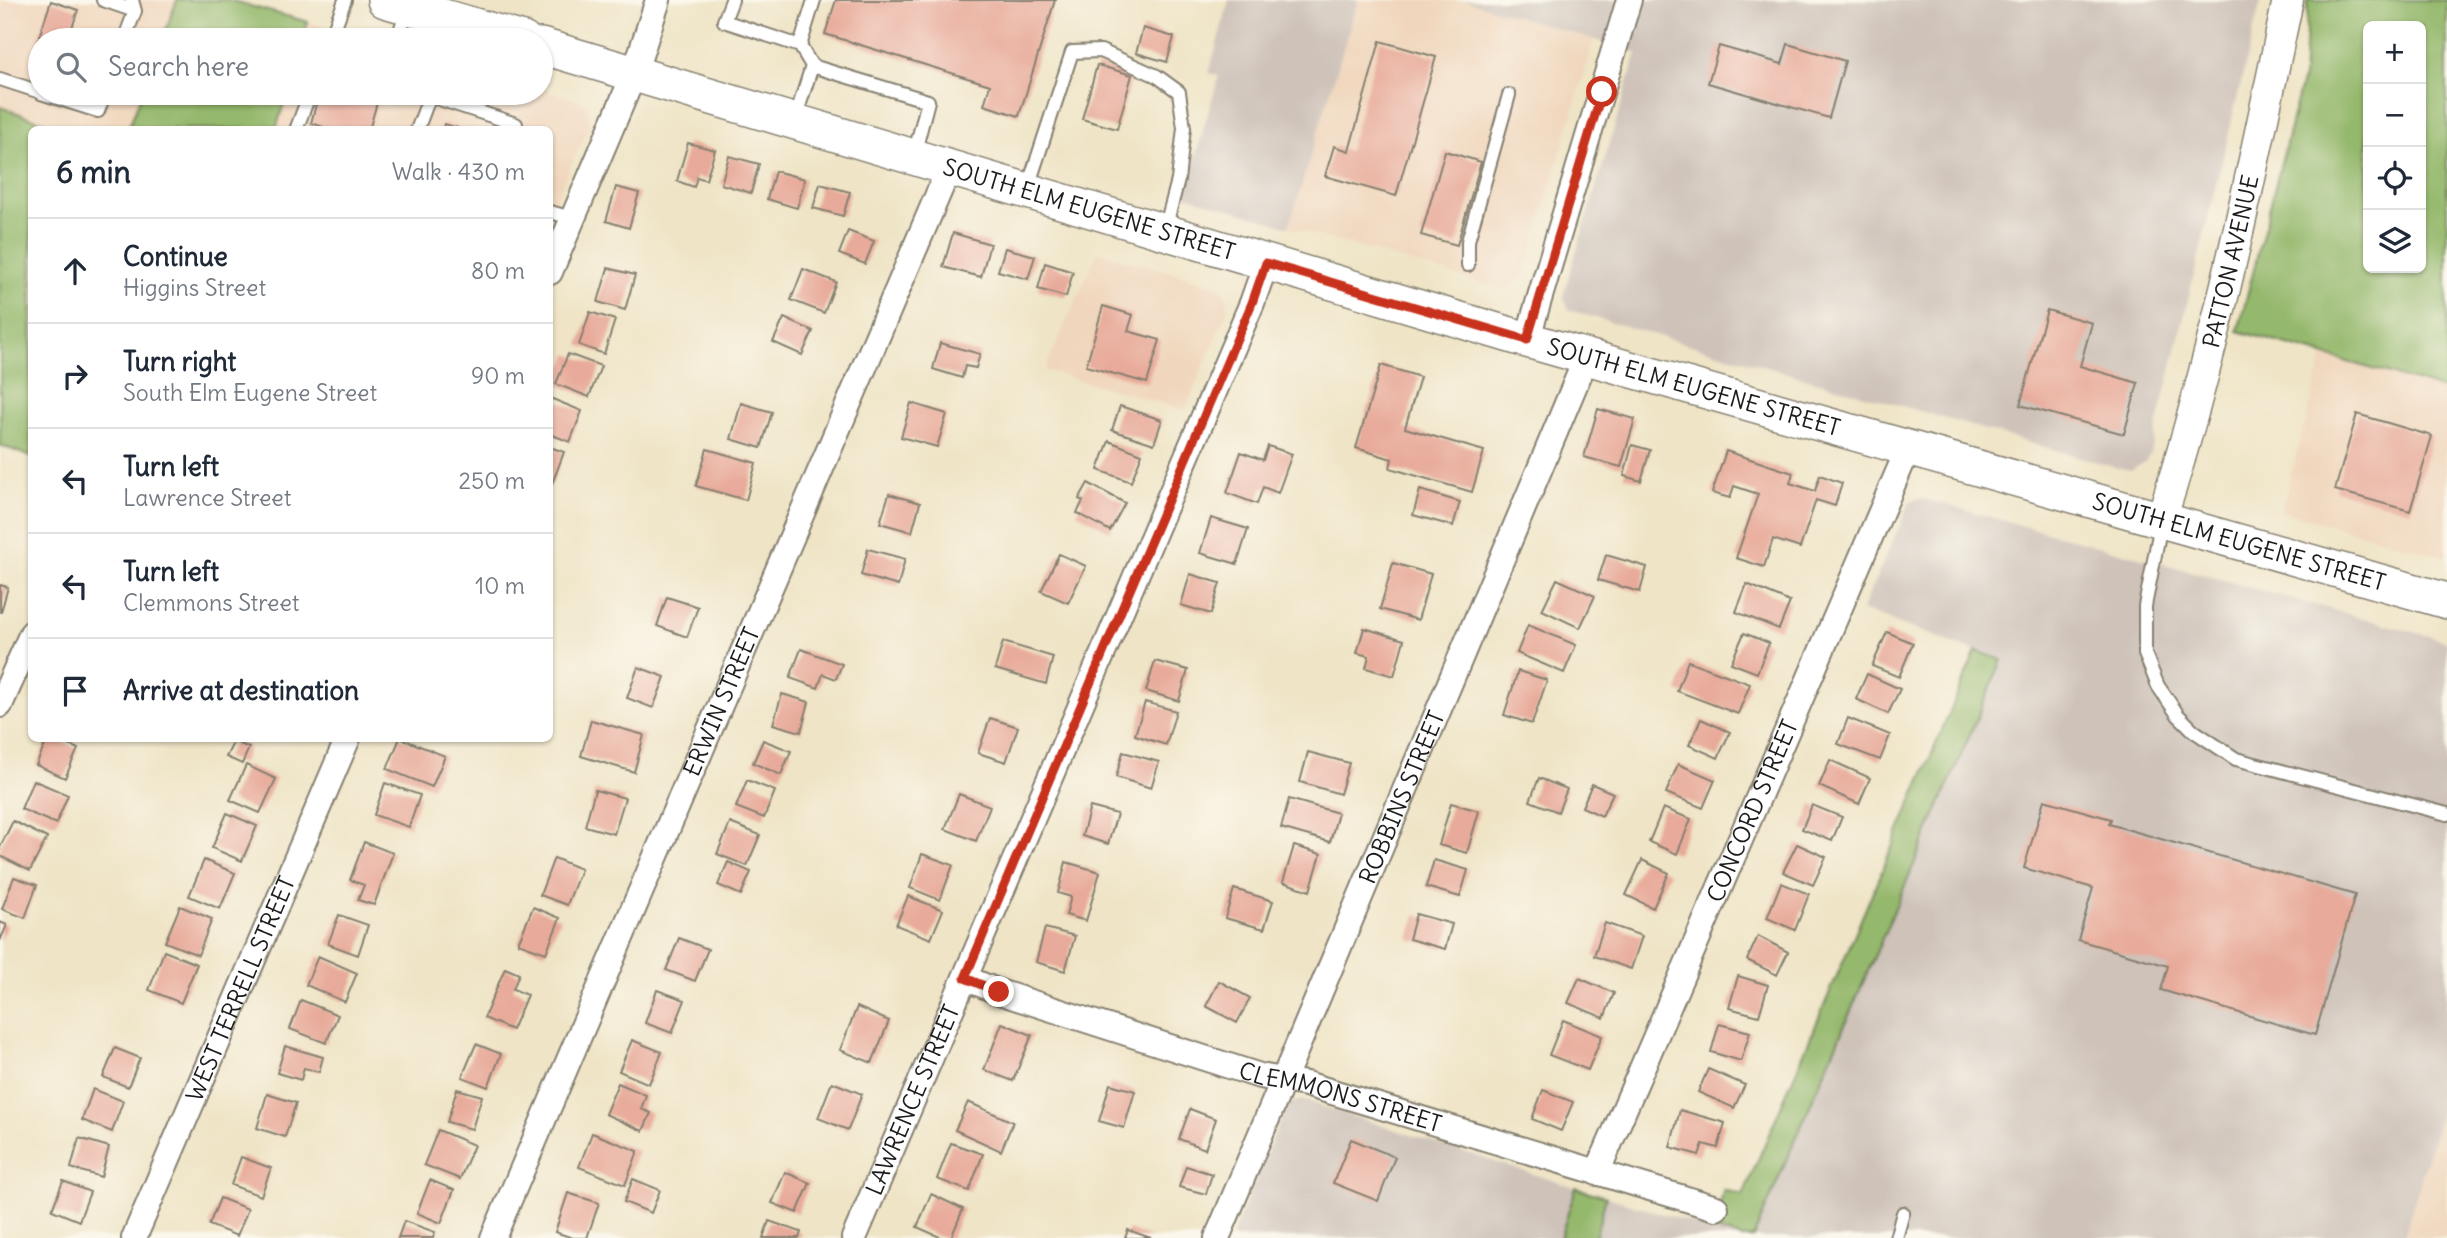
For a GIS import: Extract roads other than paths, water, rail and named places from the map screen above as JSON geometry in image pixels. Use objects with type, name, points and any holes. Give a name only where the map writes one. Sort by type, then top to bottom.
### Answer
[{"type":"main road","points":[[397,4],[469,28]]},
{"type":"main road","name":"SOUTH ELM EUGENE STREET","points":[[553,50],[1527,340],[2447,601]]},
{"type":"street","points":[[553,256],[561,215],[634,74],[658,0]]},
{"type":"street","points":[[1527,340],[1629,0]]},
{"type":"street","name":"PATTON AVENUE","points":[[2161,520],[2180,462],[2222,300],[2288,0]]},
{"type":"street","name":"ERWIN STREET","points":[[493,1238],[950,166]]},
{"type":"street","name":"LAWRENCE STREET","points":[[854,1238],[1252,303],[1266,263]]},
{"type":"street","name":"ROBBINS STREET","points":[[1217,1238],[1587,356]]},
{"type":"street","name":"CONCORD STREET","points":[[1597,1173],[1908,449]]},
{"type":"street","points":[[2,693],[28,641]]},
{"type":"street","name":"WEST TERRELL STREET","points":[[134,1238],[346,742]]},
{"type":"street","name":"CLEMMONS STREET","points":[[965,978],[999,992],[1260,1076],[1306,1084],[1716,1208]]},
{"type":"lane","points":[[103,0],[133,5],[127,28]]},
{"type":"lane","points":[[334,28],[345,0]]},
{"type":"lane","points":[[732,0],[724,21],[800,46],[812,66],[928,101],[914,156]]},
{"type":"lane","points":[[800,46],[814,0]]},
{"type":"lane","points":[[397,4],[397,28]]},
{"type":"lane","points":[[1027,190],[1072,52],[1101,51],[1157,76],[1180,92],[1184,128],[1178,180],[1165,232]]},
{"type":"lane","points":[[794,121],[812,66]]},
{"type":"lane","points":[[0,79],[28,89]]},
{"type":"lane","points":[[1468,265],[1468,241],[1509,95]]},
{"type":"lane","points":[[79,105],[98,111],[100,105]]},
{"type":"lane","points":[[298,126],[305,105]]},
{"type":"lane","points":[[418,126],[426,105]]},
{"type":"lane","points":[[462,105],[516,124],[515,126]]},
{"type":"lane","points":[[2161,520],[2145,606],[2145,654],[2158,685],[2178,715],[2194,732],[2236,759],[2447,814]]},
{"type":"lane","points":[[1896,1238],[1903,1213]]}]
